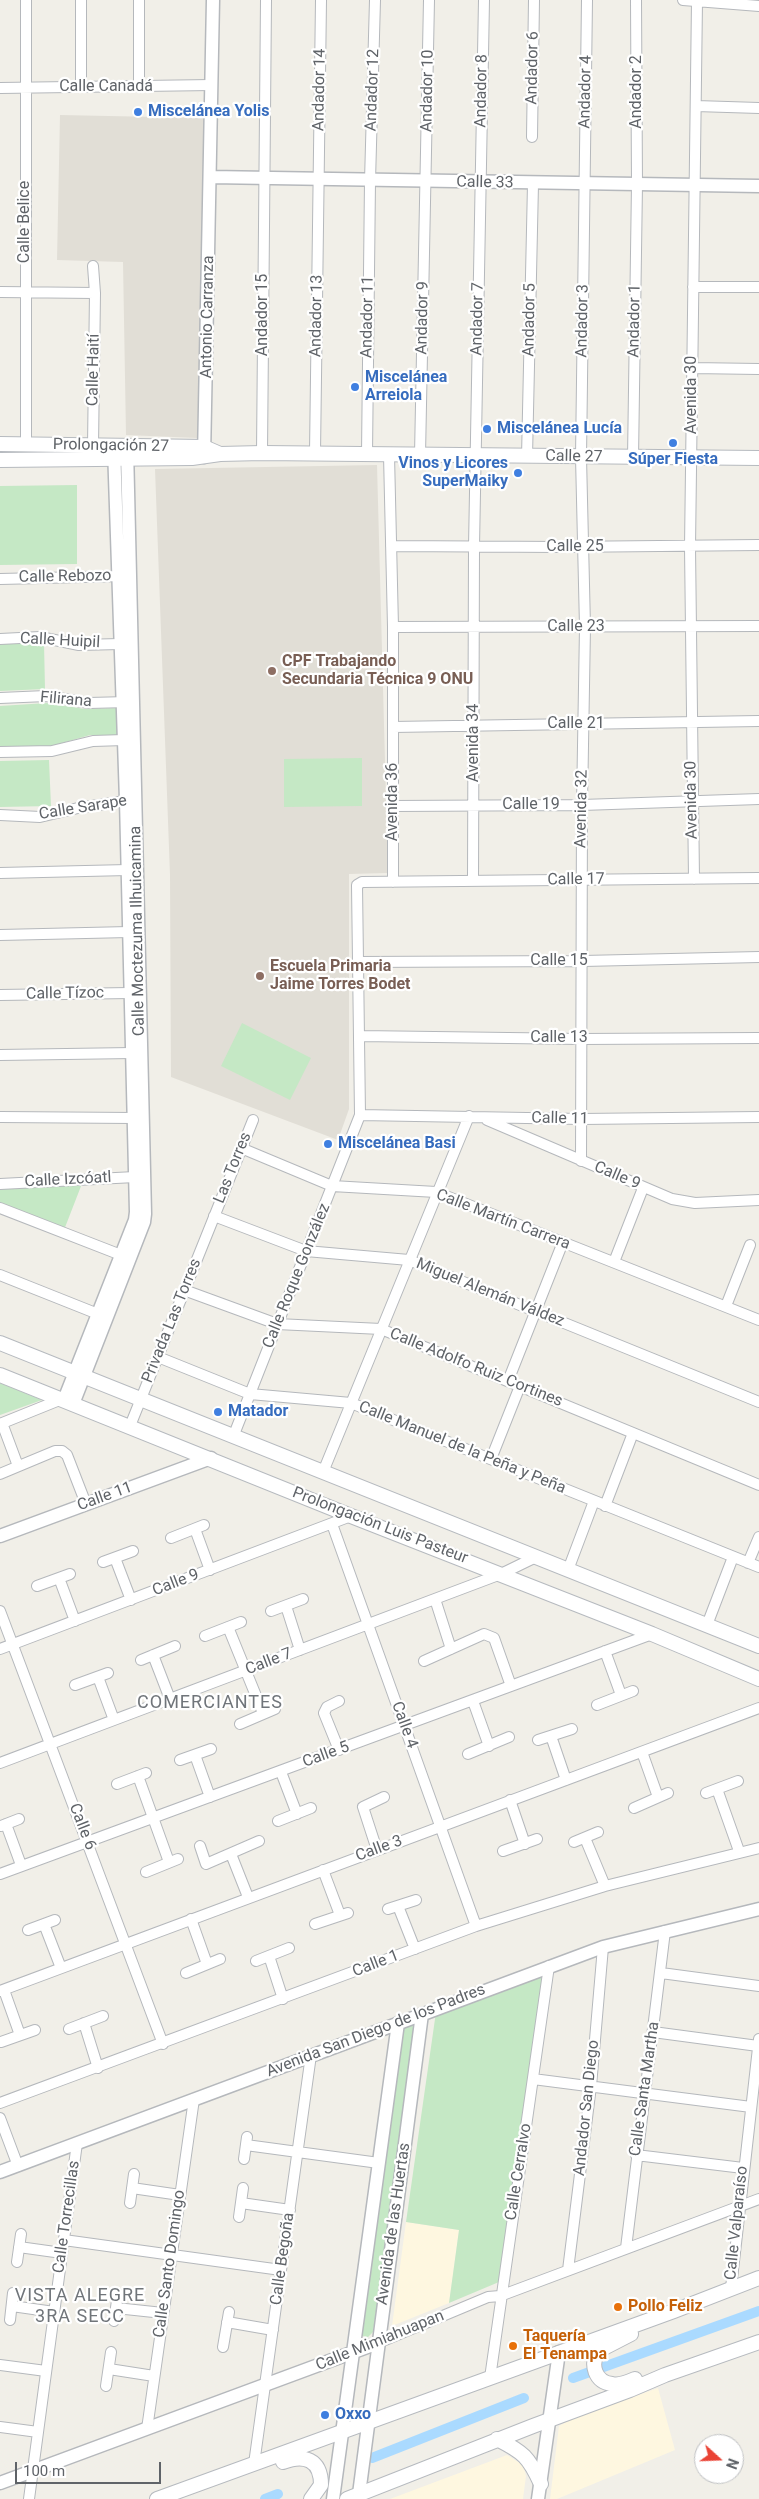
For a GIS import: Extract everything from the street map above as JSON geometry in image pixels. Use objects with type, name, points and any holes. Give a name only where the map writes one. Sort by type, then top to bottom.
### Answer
[{"type":"main road","name":"Prolongación 27","points":[[0,444],[93,446],[121,453]]},
{"type":"main road","name":"Prolongación 27","points":[[0,460],[121,453],[204,452],[220,454],[315,453],[389,455]]},
{"type":"main road","name":"Calle 27","points":[[389,455],[692,459],[759,458]]},
{"type":"main road","name":"Prolongación Luis Pasteur","points":[[0,1344],[759,1646]]},
{"type":"main road","name":"Prolongación Luis Pasteur","points":[[0,1375],[652,1634],[759,1679]]},
{"type":"main road","points":[[157,2499],[674,2311],[759,2278]]},
{"type":"main road","points":[[665,2374],[642,2377],[613,2385],[595,2371],[598,2351],[661,2320],[674,2311]]},
{"type":"main road","points":[[353,2497],[497,2439],[630,2390],[665,2374],[759,2342]]},
{"type":"main road","points":[[497,2439],[520,2451],[527,2458],[541,2484]]},
{"type":"main road","points":[[187,2489],[225,2483],[296,2457],[309,2460],[318,2468],[321,2475],[321,2485],[311,2499]]},
{"type":"street","name":"Calle Belice","points":[[26,0],[26,444]]},
{"type":"street","points":[[81,0],[81,87]]},
{"type":"street","points":[[139,0],[139,88]]},
{"type":"street","name":"Antonio Carranza","points":[[204,452],[211,177],[213,0]]},
{"type":"street","name":"Andador 15","points":[[262,453],[266,0]]},
{"type":"street","name":"Andador 14","points":[[318,179],[321,0]]},
{"type":"street","name":"Andador 12","points":[[370,180],[375,0]]},
{"type":"street","name":"Andador 10","points":[[426,182],[429,0]]},
{"type":"street","name":"Andador 8","points":[[480,182],[484,0]]},
{"type":"street","name":"Andador 6","points":[[532,137],[534,0]]},
{"type":"street","name":"Andador 4","points":[[584,185],[587,0]]},
{"type":"street","name":"Andador 2","points":[[636,0],[637,184]]},
{"type":"street","points":[[683,0],[759,6]]},
{"type":"street","name":"Avenida 30","points":[[694,879],[690,547],[696,1]]},
{"type":"street","name":"Calle Canadá","points":[[0,88],[139,88],[212,85]]},
{"type":"street","points":[[696,106],[759,108]]},
{"type":"street","name":"Calle 33","points":[[211,177],[584,185],[695,184],[759,186]]},
{"type":"street","name":"Andador 13","points":[[315,453],[318,179]]},
{"type":"street","name":"Andador 11","points":[[366,454],[370,180]]},
{"type":"street","name":"Andador 9","points":[[420,455],[426,182]]},
{"type":"street","name":"Andador 7","points":[[477,456],[480,182]]},
{"type":"street","name":"Andador 5","points":[[527,457],[533,184]]},
{"type":"street","name":"Andador 1","points":[[633,458],[637,184]]},
{"type":"street","name":"Andador 3","points":[[581,457],[584,185]]},
{"type":"street","name":"Calle Haití","points":[[93,266],[95,293],[93,446]]},
{"type":"street","points":[[693,287],[759,287]]},
{"type":"street","points":[[0,292],[95,293]]},
{"type":"street","points":[[692,368],[759,369]]},
{"type":"street","name":"Calle Moctezuma Ilhuicamina","points":[[66,1401],[79,1376],[144,1222],[145,1214],[127,702],[121,453]]},
{"type":"street","name":"Avenida 36","points":[[389,455],[393,627],[393,882]]},
{"type":"street","name":"Avenida 34","points":[[473,881],[474,547],[477,456]]},
{"type":"street","name":"Avenida 32","points":[[581,457],[585,627],[582,805],[581,1161]]},
{"type":"street","name":"Calle 25","points":[[390,546],[690,547],[759,544]]},
{"type":"street","name":"Calle Moctezuma Ilhuicamina","points":[[79,1376],[98,1314],[135,1220],[128,870],[131,800],[124,740],[127,702],[120,644],[124,576]]},
{"type":"street","name":"Calle Rebozo","points":[[0,579],[124,576]]},
{"type":"street","name":"Calle 23","points":[[393,627],[692,628],[759,626]]},
{"type":"street","name":"Calle Huipil","points":[[0,639],[40,637],[79,645],[120,644]]},
{"type":"street","name":"Filirana","points":[[0,698],[46,696],[89,703],[127,702]]},
{"type":"street","name":"Calle 21","points":[[392,727],[473,724],[759,721]]},
{"type":"street","points":[[0,752],[52,751],[93,741],[124,740]]},
{"type":"street","name":"Calle 19","points":[[393,806],[582,805],[759,799]]},
{"type":"street","name":"Calle Sarape","points":[[0,815],[40,816],[131,800]]},
{"type":"street","points":[[0,873],[128,870]]},
{"type":"street","name":"Calle 17","points":[[393,882],[759,878]]},
{"type":"street","points":[[360,1115],[359,962],[356,891],[357,885],[362,882],[393,882]]},
{"type":"street","points":[[0,935],[129,932]]},
{"type":"street","name":"Calle 15","points":[[359,962],[583,962],[759,958]]},
{"type":"street","name":"Calle Tízoc","points":[[0,995],[130,993]]},
{"type":"street","name":"Calle 13","points":[[360,1036],[582,1039],[759,1038]]},
{"type":"street","points":[[0,1055],[132,1053]]},
{"type":"street","name":"Calle 11","points":[[360,1115],[582,1119],[759,1118]]},
{"type":"street","name":"Calle Roque González","points":[[233,1437],[360,1115]]},
{"type":"street","points":[[323,1472],[436,1192],[469,1116]]},
{"type":"street","points":[[0,1117],[133,1118]]},
{"type":"street","name":"Calle 9","points":[[481,1118],[672,1199],[695,1203],[759,1200]]},
{"type":"street","name":"Las Torres","points":[[214,1216],[253,1120]]},
{"type":"street","name":"Calle Martín Carrera","points":[[241,1148],[332,1186],[436,1192],[759,1320]]},
{"type":"street","name":"Calle Izcóatl","points":[[0,1184],[135,1177]]},
{"type":"street","points":[[614,1262],[644,1188]]},
{"type":"street","points":[[0,1208],[121,1255]]},
{"type":"street","name":"Miguel Alemán Váldez","points":[[214,1216],[306,1251],[409,1260],[759,1402]]},
{"type":"street","name":"Privada Las Torres","points":[[130,1426],[214,1216]]},
{"type":"street","points":[[508,1381],[562,1242]]},
{"type":"street","points":[[726,1306],[750,1245]]},
{"type":"street","points":[[0,1276],[98,1314]]},
{"type":"street","name":"Calle Adolfo Ruiz Cortines","points":[[184,1290],[277,1324],[381,1329],[759,1485]]},
{"type":"street","name":"Calle Manuel de la Peña y Peña","points":[[158,1357],[250,1394],[351,1403],[759,1567]]},
{"type":"street","points":[[491,1459],[520,1386]]},
{"type":"street","points":[[18,1466],[1,1424],[66,1401]]},
{"type":"street","points":[[605,1506],[633,1433]]},
{"type":"street","points":[[0,1474],[55,1451],[62,1451],[67,1455],[86,1504]]},
{"type":"street","name":"Calle 11","points":[[0,1536],[211,1458]]},
{"type":"street","points":[[568,1570],[594,1501]]},
{"type":"street","name":"Calle 9","points":[[0,1649],[351,1516]]},
{"type":"street","name":"Calle 4","points":[[332,1524],[476,1926]]},
{"type":"street","points":[[171,1538],[200,1527],[210,1570]]},
{"type":"street","points":[[748,1563],[759,1537]]},
{"type":"street","points":[[103,1562],[133,1552]]},
{"type":"street","name":"Calle 7","points":[[0,1762],[501,1574],[536,1557]]},
{"type":"street","points":[[707,1625],[733,1557]]},
{"type":"street","points":[[115,1558],[131,1600]]},
{"type":"street","points":[[37,1586],[70,1574]]},
{"type":"street","points":[[59,1578],[75,1621]]},
{"type":"street","points":[[271,1611],[303,1599]]},
{"type":"street","points":[[435,1599],[451,1649]]},
{"type":"street","points":[[286,1606],[300,1650]]},
{"type":"street","name":"Calle 6","points":[[0,1611],[163,2044]]},
{"type":"street","points":[[205,1636],[241,1622]]},
{"type":"street","points":[[228,1627],[263,1713]]},
{"type":"street","points":[[424,1661],[484,1634],[489,1634],[494,1638],[512,1686]]},
{"type":"street","name":"Calle 5","points":[[0,1874],[154,1819],[652,1634]]},
{"type":"street","points":[[141,1660],[176,1646]]},
{"type":"street","points":[[605,1651],[621,1695]]},
{"type":"street","points":[[153,1655],[170,1699]]},
{"type":"street","points":[[75,1685],[103,1675],[114,1720]]},
{"type":"street","points":[[597,1705],[633,1690]]},
{"type":"street","points":[[473,1700],[489,1746]]},
{"type":"street","points":[[339,1701],[326,1707],[324,1714],[339,1750]]},
{"type":"street","name":"Calle 3","points":[[2,1990],[759,1708]]},
{"type":"street","points":[[240,1724],[274,1709]]},
{"type":"street","points":[[538,1740],[572,1730]]},
{"type":"street","points":[[551,1736],[566,1780]]},
{"type":"street","points":[[468,1754],[509,1737]]},
{"type":"street","points":[[180,1760],[211,1749]]},
{"type":"street","points":[[642,1752],[658,1797]]},
{"type":"street","points":[[195,1755],[210,1797]]},
{"type":"street","points":[[281,1772],[297,1814]]},
{"type":"street","points":[[117,1784],[142,1775],[154,1819],[174,1860],[146,1872]]},
{"type":"street","points":[[706,1792],[738,1781]]},
{"type":"street","points":[[717,1789],[740,1851]]},
{"type":"street","points":[[634,1808],[668,1792]]},
{"type":"street","points":[[376,1850],[363,1807],[384,1797]]},
{"type":"street","points":[[510,1800],[525,1844]]},
{"type":"street","points":[[278,1822],[311,1808]]},
{"type":"street","points":[[19,1818],[3,1825],[21,1865]]},
{"type":"street","points":[[574,1842],[598,1832]]},
{"type":"street","points":[[585,1838],[605,1886]]},
{"type":"street","points":[[503,1851],[537,1839]]},
{"type":"street","points":[[200,1846],[206,1864],[259,1841]]},
{"type":"street","name":"Calle 1","points":[[0,2103],[163,2044],[476,1926],[605,1886],[740,1851],[759,1848]]},
{"type":"street","points":[[231,1854],[248,1897]]},
{"type":"street","points":[[315,1924],[344,1914],[323,1870]]},
{"type":"street","points":[[415,1949],[393,1908],[416,1900]]},
{"type":"street","name":"Avenida San Diego de los Padres","points":[[0,2172],[603,1947],[759,1909]]},
{"type":"street","points":[[191,1919],[207,1964]]},
{"type":"street","points":[[28,1930],[55,1920]]},
{"type":"street","points":[[44,1924],[61,1968]]},
{"type":"street","name":"Calle Santa Martha","points":[[626,2248],[665,1931]]},
{"type":"street","name":"Andador San Diego","points":[[568,2270],[590,2086],[603,1947]]},
{"type":"street","points":[[256,1961],[289,1948]]},
{"type":"street","points":[[269,1956],[283,1999]]},
{"type":"street","points":[[186,1973],[220,1959]]},
{"type":"street","name":"Calle Cerralvo","points":[[490,2378],[500,2296],[549,1966]]},
{"type":"street","points":[[661,1973],[759,1986]]},
{"type":"street","points":[[2,1990],[20,2035]]},
{"type":"street","name":"Avenida de las Huertas","points":[[353,2497],[367,2423],[422,2014]]},
{"type":"street","points":[[69,2029],[103,2016]]},
{"type":"street","points":[[84,2023],[98,2068]]},
{"type":"street","name":"Avenida de las Huertas","points":[[333,2499],[344,2432],[398,2023]]},
{"type":"street","points":[[1,2042],[35,2030]]},
{"type":"street","points":[[653,2032],[759,2042]]},
{"type":"street","name":"Calle Valparaíso","points":[[730,2288],[743,2168],[753,2114],[759,2042]]},
{"type":"street","name":"Calle Begoña","points":[[254,2464],[311,2055]]},
{"type":"street","points":[[533,2079],[644,2093],[753,2114]]},
{"type":"street","name":"Calle Santo Domingo","points":[[147,2429],[194,2099]]},
{"type":"street","points":[[0,2118],[18,2166]]},
{"type":"street","points":[[244,2160],[247,2141],[298,2153],[380,2163]]},
{"type":"street","name":"Calle Torrecillas","points":[[29,2499],[77,2144]]},
{"type":"street","points":[[636,2155],[743,2168]]},
{"type":"street","points":[[130,2203],[134,2174]]},
{"type":"street","points":[[132,2188],[180,2195]]},
{"type":"street","points":[[239,2217],[244,2188]]},
{"type":"street","name":"Calle Mimiahuapan","points":[[0,2483],[353,2353],[488,2297],[500,2296],[759,2199]]},
{"type":"street","points":[[241,2203],[290,2210]]},
{"type":"street","points":[[17,2262],[21,2234]]},
{"type":"street","points":[[64,2240],[281,2270]]},
{"type":"street","points":[[19,2247],[62,2253]]},
{"type":"street","points":[[10,2320],[13,2293]]},
{"type":"street","points":[[114,2321],[118,2294]]},
{"type":"street","points":[[12,2306],[54,2312]]},
{"type":"street","points":[[116,2308],[163,2314]]},
{"type":"street","points":[[223,2347],[228,2317],[273,2330]]},
{"type":"street","points":[[106,2386],[111,2352]]},
{"type":"street","points":[[538,2499],[559,2352]]},
{"type":"street","points":[[0,2365],[46,2370]]},
{"type":"street","points":[[109,2369],[154,2376]]},
{"type":"street","points":[[0,2427],[38,2432]]},
{"type":"shaded area","points":[[60,115],[205,118],[198,438],[126,435],[123,262],[57,260]]},
{"type":"shaded area","name":"CPF Trabajando Secundaria Técnica 9 ONU","points":[[377,465],[388,873],[349,874],[349,1109],[338,1140],[171,1077],[170,875],[155,469]]},
{"type":"shaded area","points":[[406,2222],[459,2230],[449,2303],[392,2326]]},
{"type":"shaded area","points":[[658,2388],[675,2450],[557,2499],[550,2499],[559,2426],[573,2418]]},
{"type":"shaded area","points":[[507,2455],[523,2465],[526,2476],[523,2499],[390,2499]]},
{"type":"green space","points":[[77,485],[77,564],[0,565],[0,486]]},
{"type":"green space","points":[[0,643],[44,643],[45,689],[0,691]]},
{"type":"green space","points":[[47,703],[85,709],[117,708],[119,736],[90,735],[52,746],[0,746],[0,706]]},
{"type":"green space","points":[[362,758],[362,806],[284,807],[284,759]]},
{"type":"green space","points":[[49,760],[51,806],[0,807],[0,761]]},
{"type":"green space","points":[[242,1023],[311,1058],[290,1100],[221,1066]]},
{"type":"green space","points":[[83,1181],[64,1230],[0,1206],[0,1186]]},
{"type":"green space","points":[[0,1383],[42,1400],[0,1415]]},
{"type":"green space","points":[[545,1972],[499,2282],[449,2303],[459,2230],[406,2222],[436,2012]]},
{"type":"green space","points":[[417,2022],[419,2025],[373,2332],[368,2337],[362,2336],[362,2316],[401,2030]]},
{"type":"waterway","points":[[573,2378],[759,2311]]},
{"type":"waterway","points":[[372,2458],[524,2398]]},
{"type":"waterway","points":[[265,2499],[278,2494]]},
{"type":"place","name":"Miscelánea Yolis","points":[[138,112]]},
{"type":"place","name":"Miscelánea Arreiola","points":[[355,387]]},
{"type":"place","name":"Miscelánea Lucía","points":[[487,429]]},
{"type":"place","name":"Súper Fiesta","points":[[673,443]]},
{"type":"place","name":"Vinos y Licores SuperMaiky","points":[[518,473]]},
{"type":"place","name":"CPF Trabajando Secundaria Técnica 9 ONU","points":[[272,671]]},
{"type":"place","name":"Escuela Primaria Jaime Torres Bodet","points":[[260,976]]},
{"type":"place","name":"Miscelánea Basi","points":[[328,1144]]},
{"type":"place","name":"Matador","points":[[218,1412]]},
{"type":"place","name":"Pollo Feliz","points":[[618,2307]]},
{"type":"place","name":"Taquería El Tenampa","points":[[513,2346]]},
{"type":"place","name":"Oxxo","points":[[325,2415]]},
{"type":"district","name":"COMERCIANTES","points":[[210,1703]]},
{"type":"district","name":"VISTA ALEGRE 3RA SECC","points":[[80,2306]]}]
